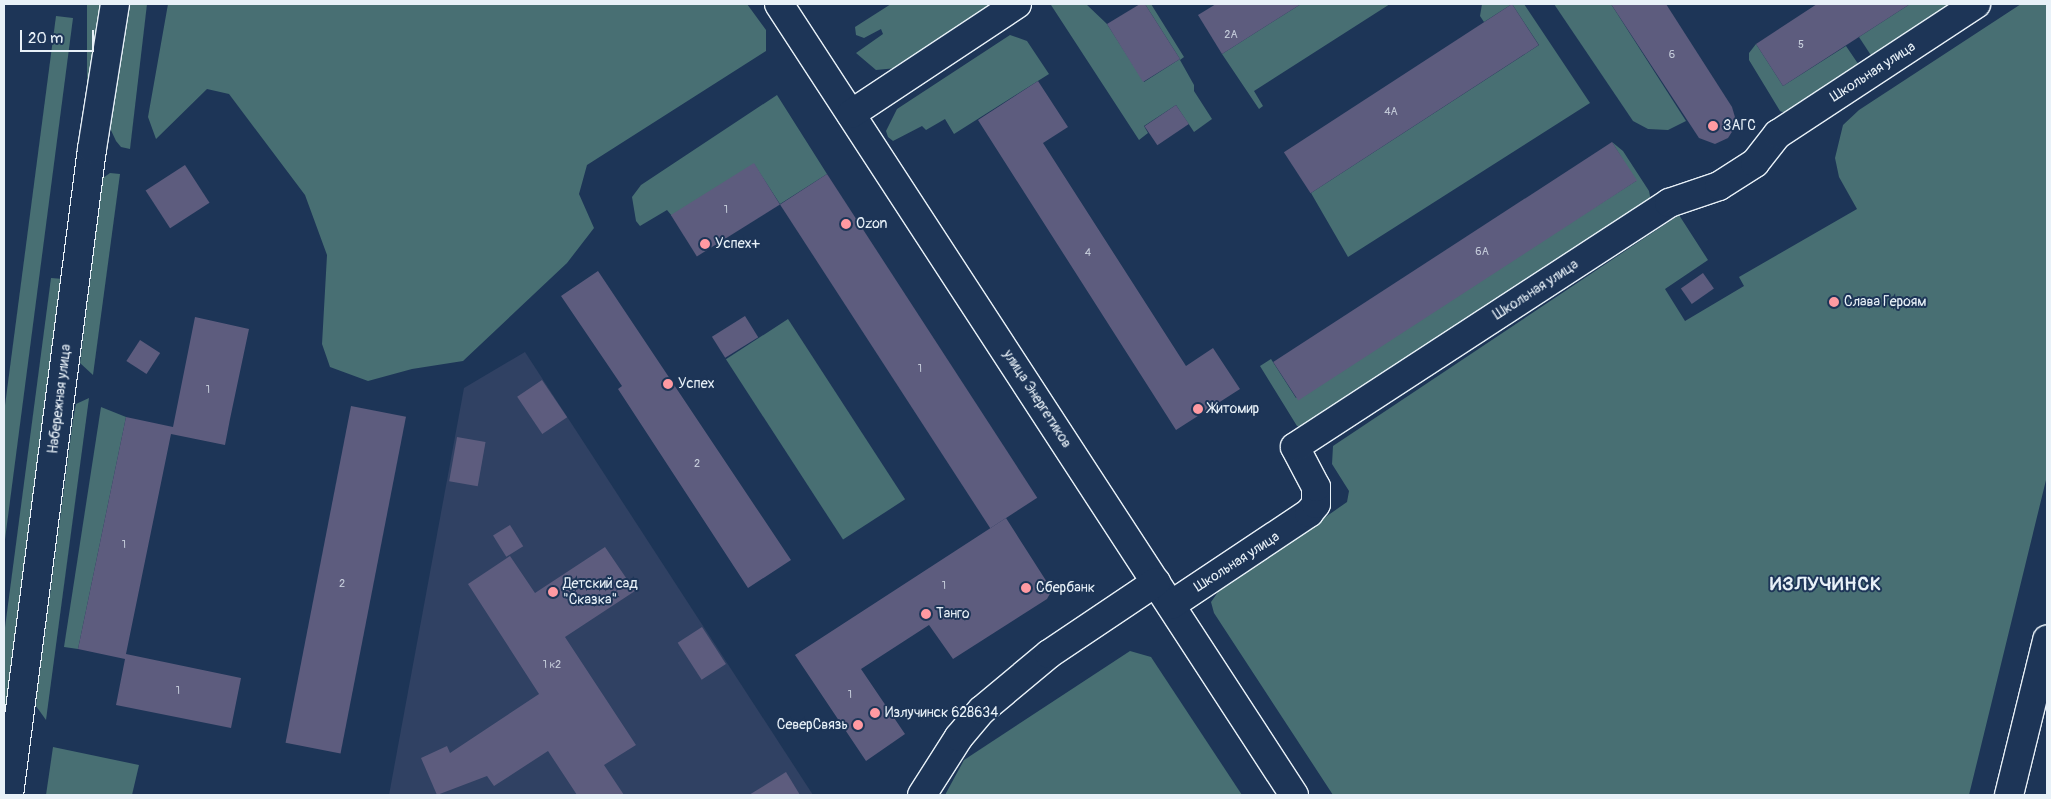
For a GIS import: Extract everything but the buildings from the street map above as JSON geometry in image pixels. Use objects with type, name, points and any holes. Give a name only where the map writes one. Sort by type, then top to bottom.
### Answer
[{"type":"street","name":"Набережная улица","points":[[9,795],[92,149],[115,4]]},
{"type":"street","name":"улица Энергетиков","points":[[779,4],[1294,795]]},
{"type":"street","points":[[851,114],[1017,4]]},
{"type":"street","name":"Школьная улица","points":[[1171,605],[1309,513],[1316,504],[1316,487],[1295,447],[1669,203],[1719,186],[1754,163],[1778,134],[1976,4]]},
{"type":"street","points":[[922,795],[959,737],[982,710],[1049,654],[1156,582]]},
{"type":"street","points":[[2010,795],[2047,640]]},
{"type":"shaded area","name":"Детский сад \"Сказка\"","points":[[525,352],[813,795],[389,795],[464,388]]},
{"type":"green space","points":[[87,4],[100,4],[100,270],[87,270]]},
{"type":"green space","points":[[126,4],[147,4],[130,149],[121,147],[109,126]]},
{"type":"green space","points":[[168,4],[747,4],[766,30],[766,51],[587,165],[579,194],[594,228],[567,263],[463,361],[412,369],[368,381],[330,367],[322,344],[327,255],[305,195],[229,94],[207,89],[156,139],[148,117]]},
{"type":"green space","points":[[891,4],[1000,4],[907,67],[876,70],[856,53],[883,34],[881,29],[864,38],[856,35],[855,27]]},
{"type":"green space","points":[[1086,4],[1107,24],[1144,82],[1180,59],[1145,4],[1151,4],[1184,57],[1180,60],[1194,85],[1194,91],[1212,119],[1194,132],[1176,105],[1144,126],[1148,133],[1139,140],[1051,5]]},
{"type":"green space","points":[[1301,4],[1390,4],[1254,91],[1263,106],[1259,109],[1222,54]]},
{"type":"green space","points":[[1482,4],[1512,4],[1484,22],[1480,16]]},
{"type":"green space","points":[[1512,4],[1524,4],[1590,103],[1348,257],[1311,193],[1539,45]]},
{"type":"green space","points":[[1554,4],[1611,4],[1686,121],[1668,130],[1648,129],[1633,121]]},
{"type":"green space","points":[[1910,4],[1967,4],[1876,63],[1859,37]]},
{"type":"green space","points":[[2021,4],[2047,4],[2047,476],[1969,795],[1333,795],[1214,613],[1211,602],[1218,592],[1347,502],[1349,491],[1332,464],[1333,446],[1679,215],[1708,260],[1665,289],[1685,321],[1744,286],[1739,277],[1857,209],[1839,177],[1835,158],[1843,125],[1859,110]]},
{"type":"green space","points":[[56,16],[73,18],[4,547],[4,413]]},
{"type":"green space","points":[[1010,35],[1027,41],[1049,74],[954,134],[945,119],[926,130],[922,126],[893,141],[888,137],[886,131],[897,109]]},
{"type":"green space","points":[[1756,44],[1783,86],[1846,46],[1863,71],[1791,116],[1780,111],[1749,60],[1749,53]]},
{"type":"green space","points":[[777,95],[827,174],[780,204],[754,164],[672,216],[667,210],[640,226],[636,221],[632,197],[641,185]]},
{"type":"green space","points":[[1612,142],[1623,151],[1649,191],[1651,201],[1308,429],[1297,426],[1260,366],[1271,359],[1296,398],[1636,181]]},
{"type":"green space","points":[[110,173],[120,174],[93,375],[80,363],[103,178]]},
{"type":"green space","points":[[51,278],[63,279],[4,736],[4,635]]},
{"type":"green space","points":[[788,319],[905,499],[843,540],[726,359]]},
{"type":"green space","points":[[89,398],[46,720],[36,706],[37,694],[73,420],[76,404]]},
{"type":"green space","points":[[101,407],[126,417],[78,649],[64,647]]},
{"type":"green space","points":[[1130,651],[1151,657],[1242,795],[945,795],[964,760]]},
{"type":"green space","points":[[53,747],[139,765],[132,795],[46,795]]},
{"type":"place","name":"ЗАГС","points":[[1713,126]]},
{"type":"place","name":"Ozon","points":[[846,224]]},
{"type":"place","name":"Успех+","points":[[705,244]]},
{"type":"place","name":"Слава Героям","points":[[1834,302]]},
{"type":"place","name":"Успех","points":[[668,384]]},
{"type":"place","name":"Житомир","points":[[1198,409]]},
{"type":"place","name":"Сбербанк","points":[[1026,588]]},
{"type":"place","name":"Детский сад \"Сказка\"","points":[[553,592]]},
{"type":"place","name":"Танго","points":[[926,614]]},
{"type":"place","name":"Излучинск 628634","points":[[875,713]]},
{"type":"place","name":"СеверСвязь","points":[[858,725]]},
{"type":"district","name":"ИЗЛУЧИНСК","points":[[1826,585]]}]
